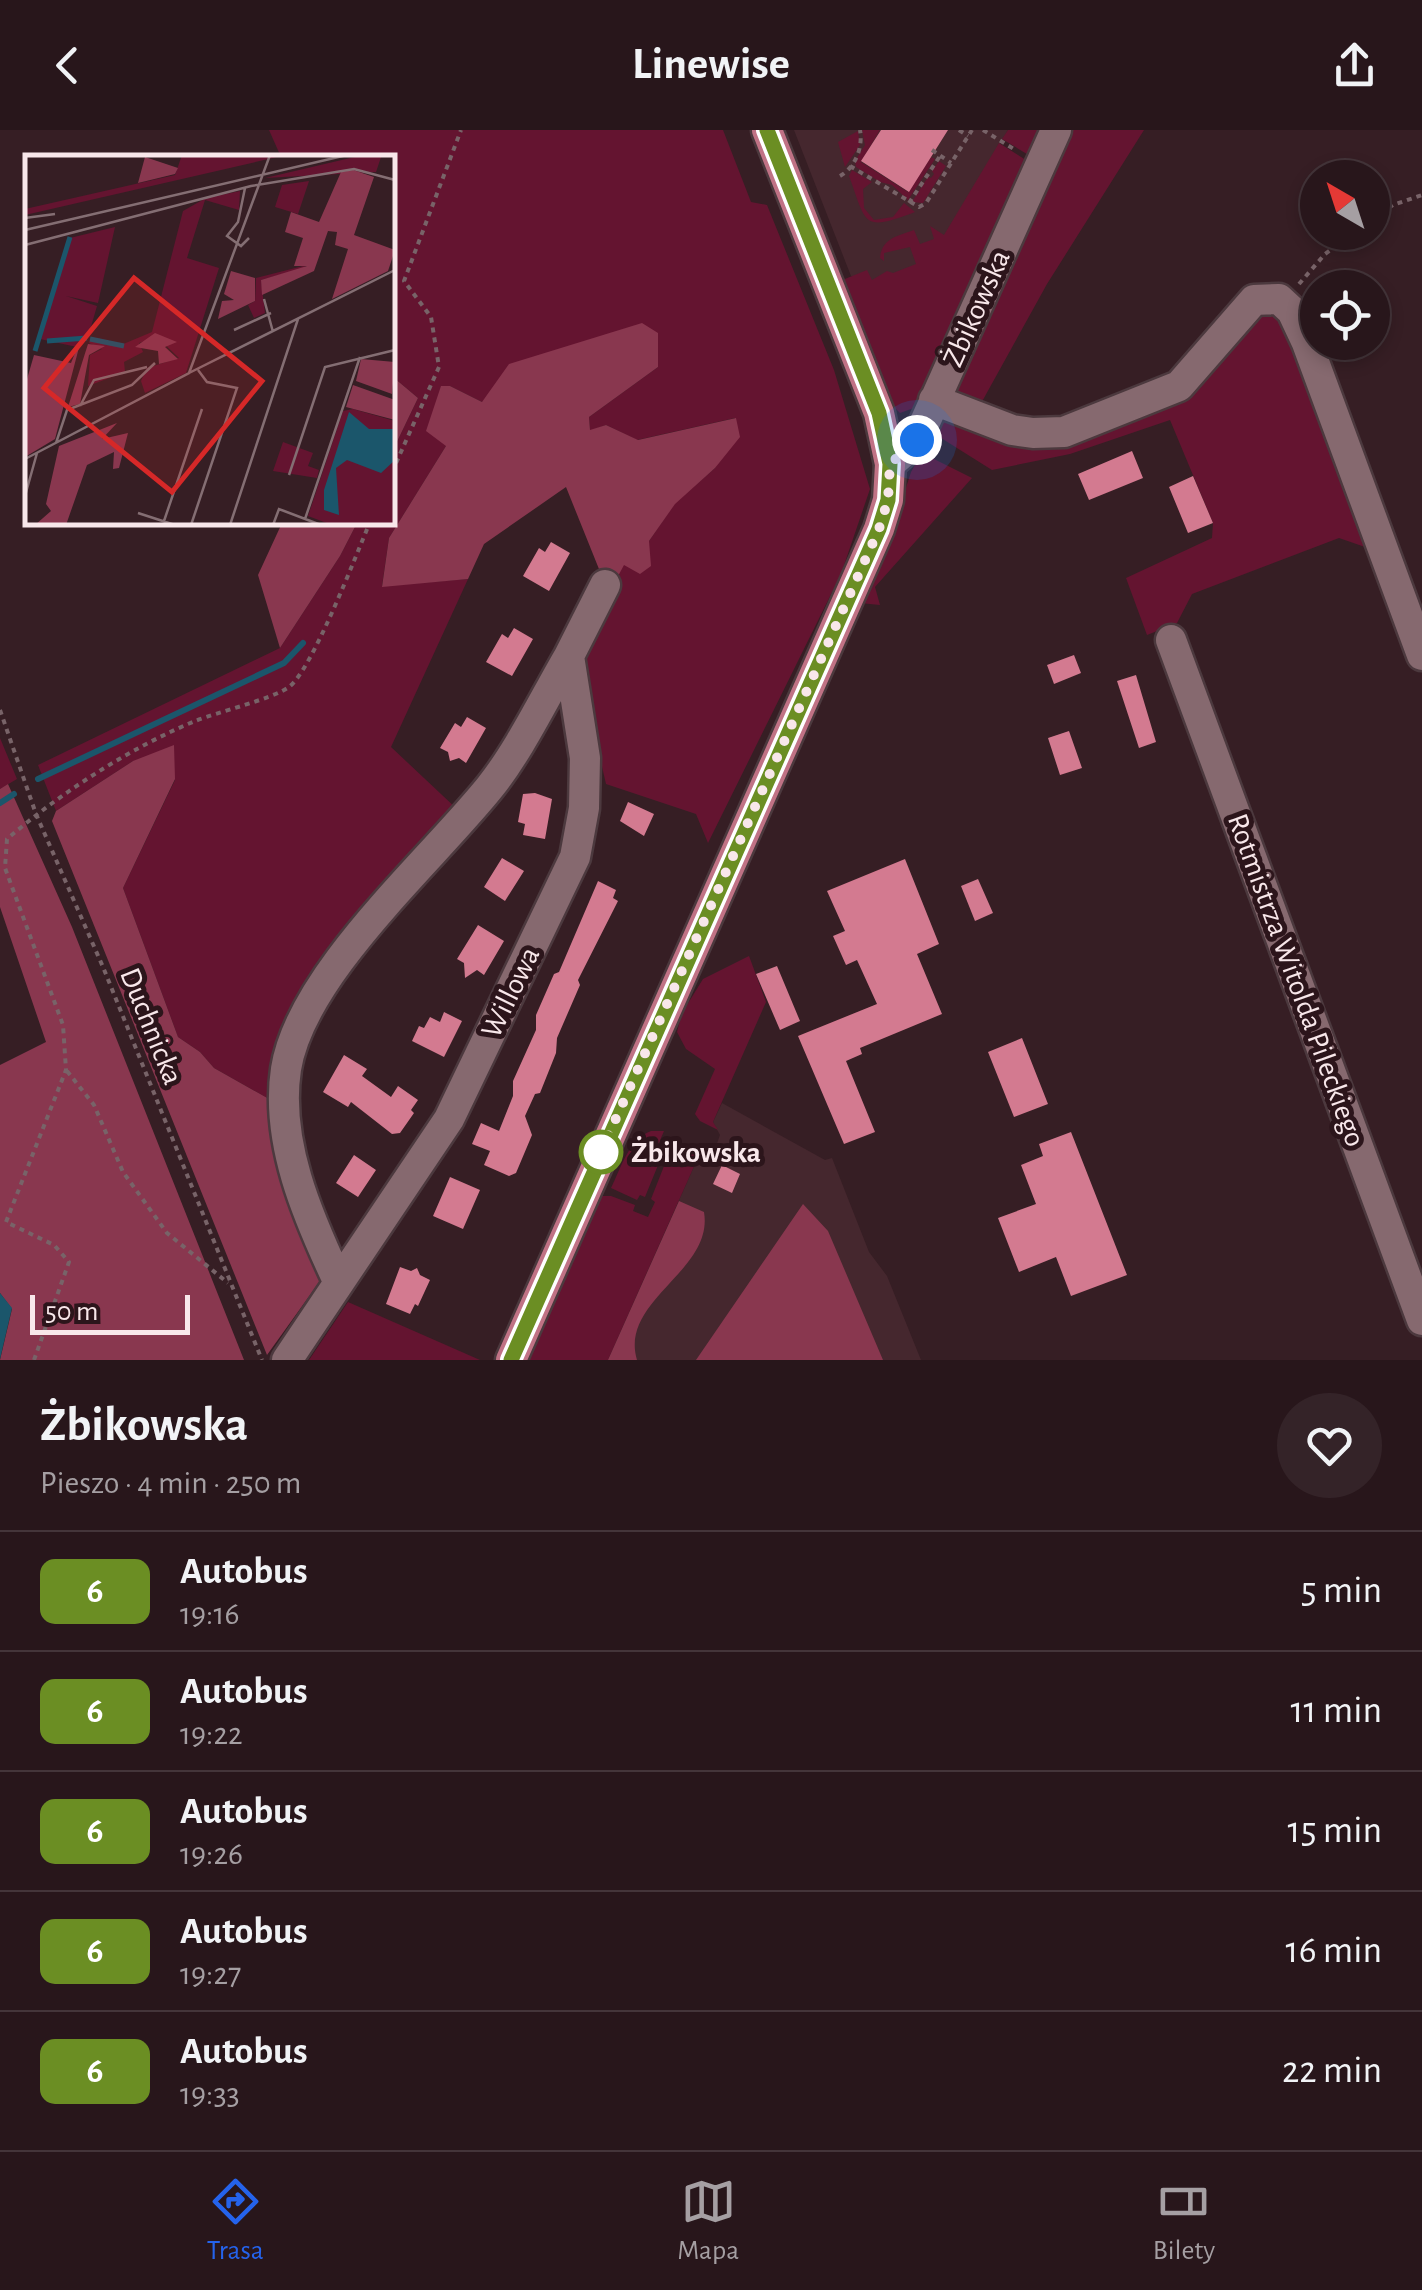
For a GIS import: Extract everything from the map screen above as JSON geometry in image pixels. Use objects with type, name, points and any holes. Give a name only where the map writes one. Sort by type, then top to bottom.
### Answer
[{"type":"main road","points":[[510,1360],[879,529],[888,500],[890,464],[879,413],[767,130]]},
{"type":"street","name":"Żbikowska","points":[[890,464],[917,440],[1056,130]]},
{"type":"street","points":[[934,400],[1012,430],[1064,432],[1172,392],[1254,300],[1279,299],[1292,311],[1307,343],[1422,655]]},
{"type":"street","points":[[338,1281],[309,1218],[287,1128],[286,1068],[296,1033],[304,1013],[341,959],[492,784],[569,656],[605,585]]},
{"type":"street","name":"Rotmistrza Witolda Pileckiego","points":[[1170,640],[1422,1320]]},
{"type":"street","name":"Willowa","points":[[287,1360],[449,1120],[575,857],[584,808],[585,758],[569,656]]},
{"type":"path","points":[[395,465],[440,367],[432,317],[404,281],[461,130]]},
{"type":"path","points":[[840,176],[862,145],[860,130]]},
{"type":"path","points":[[959,130],[968,136]]},
{"type":"path","points":[[850,166],[917,208],[926,204],[972,130]]},
{"type":"path","points":[[983,130],[1000,141]]},
{"type":"path","points":[[932,150],[951,163]]},
{"type":"path","points":[[909,203],[940,156]]},
{"type":"path","points":[[1390,207],[1422,195]]},
{"type":"path","points":[[1279,299],[1331,250]]},
{"type":"path","points":[[34,1360],[69,1262],[54,1245],[6,1222],[66,1070],[63,1025],[5,868],[7,840],[36,814],[126,756],[192,722],[288,687],[306,667],[369,525]]},
{"type":"path","name":"Duchnicka","points":[[0,710],[36,814],[104,967],[262,1360]]},
{"type":"path","points":[[66,1070],[94,1104],[123,1172],[166,1234],[232,1286]]},
{"type":"shaded area","points":[[269,130],[723,130],[751,202],[767,205],[834,370],[870,489],[841,574],[708,843],[696,814],[606,784],[578,663],[623,565],[649,541],[675,503],[715,468],[735,418],[637,440],[606,425],[590,431],[589,417],[658,367],[482,402],[450,386],[446,446],[389,538],[382,586],[468,579],[391,747],[458,810],[378,888],[310,980],[278,1104],[214,1068],[178,1037],[123,888],[175,780],[133,761],[56,811],[38,765],[280,648],[356,525],[395,525],[395,446],[418,398],[395,379],[395,155],[280,155]]},
{"type":"shaded area","points":[[794,130],[1008,130],[930,260],[889,289],[851,276]]},
{"type":"shaded area","points":[[862,130],[880,130],[861,162],[908,192],[931,157],[935,159],[908,200],[892,185],[856,167],[855,161],[865,145]]},
{"type":"shaded area","points":[[1008,130],[1044,130],[1032,157],[1002,139]]},
{"type":"shaded area","points":[[1071,130],[1144,130],[1047,284],[979,407],[956,390]]},
{"type":"shaded area","points":[[858,131],[860,145],[845,167],[838,142]]},
{"type":"shaded area","points":[[999,143],[1029,162],[922,398],[914,408],[900,413],[888,401],[840,281],[867,270],[872,280],[887,271],[893,273],[916,264],[910,247],[884,253],[884,261],[881,251],[892,239],[914,230],[920,244],[934,239],[930,226],[944,235]]},
{"type":"shaded area","points":[[939,161],[946,166],[923,203],[912,202],[934,174]]},
{"type":"shaded area","points":[[852,170],[872,182],[863,189],[864,208],[874,220],[893,217],[904,203],[915,212],[885,222],[869,220],[849,176]]},
{"type":"shaded area","points":[[1259,309],[1282,314],[1375,543],[1365,547],[1339,538],[1192,594],[1177,623],[1147,635],[1126,578],[1212,538],[1213,523],[1170,420],[1070,454],[992,470],[941,438],[936,429],[941,416],[1018,438],[1179,396]]},
{"type":"shaded area","points":[[642,323],[658,333],[658,367],[589,417],[590,430],[606,425],[638,440],[736,418],[740,437],[715,468],[675,504],[649,541],[651,566],[640,574],[624,565],[616,580],[601,574],[566,487],[484,544],[468,579],[382,587],[389,538],[446,446],[426,431],[441,386],[450,386],[482,402],[509,364]]},
{"type":"shaded area","points":[[395,379],[418,398],[395,446]]},
{"type":"shaded area","points":[[932,458],[972,478],[875,587],[880,605],[860,603],[891,535],[911,472],[916,463]]},
{"type":"shaded area","points":[[281,525],[356,525],[280,648],[258,575]]},
{"type":"shaded area","points":[[0,738],[17,779],[0,789]]},
{"type":"shaded area","points":[[174,745],[175,779],[123,888],[178,1037],[214,1068],[278,1104],[328,1270],[267,1355],[52,821],[56,811],[133,761]]},
{"type":"shaded area","points":[[8,784],[72,927],[244,1360],[0,1360],[12,1309],[0,1293],[0,1065],[46,1042],[0,907],[0,789]]},
{"type":"shaded area","points":[[749,956],[766,1002],[713,1122],[718,1130],[695,1114],[715,1069],[686,1049],[677,1032],[682,1013],[703,979]]},
{"type":"shaded area","points":[[722,1103],[825,1160],[832,1158],[869,1252],[887,1276],[921,1360],[608,1360],[700,1153],[715,1149],[720,1135],[713,1122]]},
{"type":"shaded area","points":[[651,1131],[664,1131],[658,1145],[665,1148],[645,1197],[640,1195],[637,1200],[611,1188],[631,1147]]},
{"type":"shaded area","points":[[696,1144],[714,1149],[700,1153],[608,1360],[528,1360],[601,1196],[635,1205],[633,1211],[648,1217],[670,1151],[689,1158]]},
{"type":"shaded area","points":[[679,1201],[704,1212],[703,1233],[695,1252],[641,1320],[635,1339],[637,1360],[608,1360]]},
{"type":"shaded area","points":[[803,1204],[828,1231],[883,1360],[696,1360]]},
{"type":"shaded area","points":[[348,1302],[480,1360],[309,1360]]},
{"type":"water","points":[[0,1293],[12,1308],[0,1359]]},
{"type":"building","points":[[881,130],[948,130],[909,192],[861,161]]},
{"type":"building","points":[[1132,451],[1143,478],[1089,500],[1078,474]]},
{"type":"building","points":[[1193,476],[1213,523],[1188,533],[1169,487]]},
{"type":"building","points":[[551,542],[570,553],[549,591],[523,576],[539,548],[545,552]]},
{"type":"building","points":[[514,628],[533,639],[512,676],[486,662],[502,634],[508,638]]},
{"type":"building","points":[[1074,655],[1081,673],[1054,684],[1047,665]]},
{"type":"building","points":[[1136,675],[1156,742],[1139,748],[1117,681]]},
{"type":"building","points":[[467,717],[486,728],[466,763],[459,758],[450,761],[448,752],[440,748],[455,723],[461,727]]},
{"type":"building","points":[[1069,731],[1082,768],[1060,775],[1048,738]]},
{"type":"building","points":[[535,793],[552,799],[545,839],[523,835],[525,824],[518,822],[523,794]]},
{"type":"building","points":[[628,802],[654,814],[644,836],[620,821]]},
{"type":"building","points":[[502,858],[524,871],[505,901],[484,887]]},
{"type":"building","points":[[905,859],[939,944],[917,954],[942,1014],[860,1048],[862,1054],[846,1061],[875,1132],[844,1144],[798,1036],[877,1004],[857,960],[846,965],[833,936],[845,931],[827,891]]},
{"type":"building","points":[[978,879],[993,913],[975,921],[961,886]]},
{"type":"building","points":[[598,881],[616,890],[613,898],[618,901],[578,980],[580,985],[557,1038],[556,1053],[540,1093],[535,1094],[525,1116],[532,1135],[516,1173],[509,1176],[484,1165],[490,1151],[472,1144],[481,1123],[499,1131],[513,1096],[513,1081],[536,1030],[536,1015]]},
{"type":"building","points":[[478,925],[504,941],[484,975],[477,970],[465,978],[464,963],[457,959]]},
{"type":"building","points":[[777,966],[800,1021],[780,1030],[756,974]]},
{"type":"building","points":[[444,1012],[462,1021],[444,1057],[412,1041],[419,1026],[424,1028],[430,1017],[440,1022]]},
{"type":"building","points":[[1022,1038],[1048,1104],[1014,1117],[988,1052]]},
{"type":"building","points":[[344,1055],[367,1069],[362,1076],[391,1097],[398,1086],[418,1100],[400,1133],[392,1134],[351,1102],[348,1107],[323,1092]]},
{"type":"building","points":[[1071,1132],[1127,1275],[1071,1296],[1056,1257],[1019,1272],[998,1218],[1036,1204],[1021,1165],[1043,1156],[1039,1144]]},
{"type":"building","points":[[354,1155],[376,1170],[358,1197],[336,1183]]},
{"type":"building","points":[[722,1165],[740,1174],[732,1193],[713,1184]]},
{"type":"building","points":[[450,1177],[480,1190],[463,1229],[433,1216]]},
{"type":"building","points":[[400,1267],[411,1271],[417,1268],[420,1275],[430,1280],[410,1314],[386,1304]]},
{"type":"waterway","points":[[38,779],[284,663],[303,643]]},
{"type":"waterway","points":[[0,803],[14,794]]},
{"type":"bus line","name":"6","points":[[511,1360],[879,529],[888,500],[890,464],[879,413],[767,130]]},
{"type":"place","name":"Żbikowska","points":[[601,1152]]},
{"type":"route","points":[[601,1152],[879,529],[888,500],[890,464],[917,440]]}]
